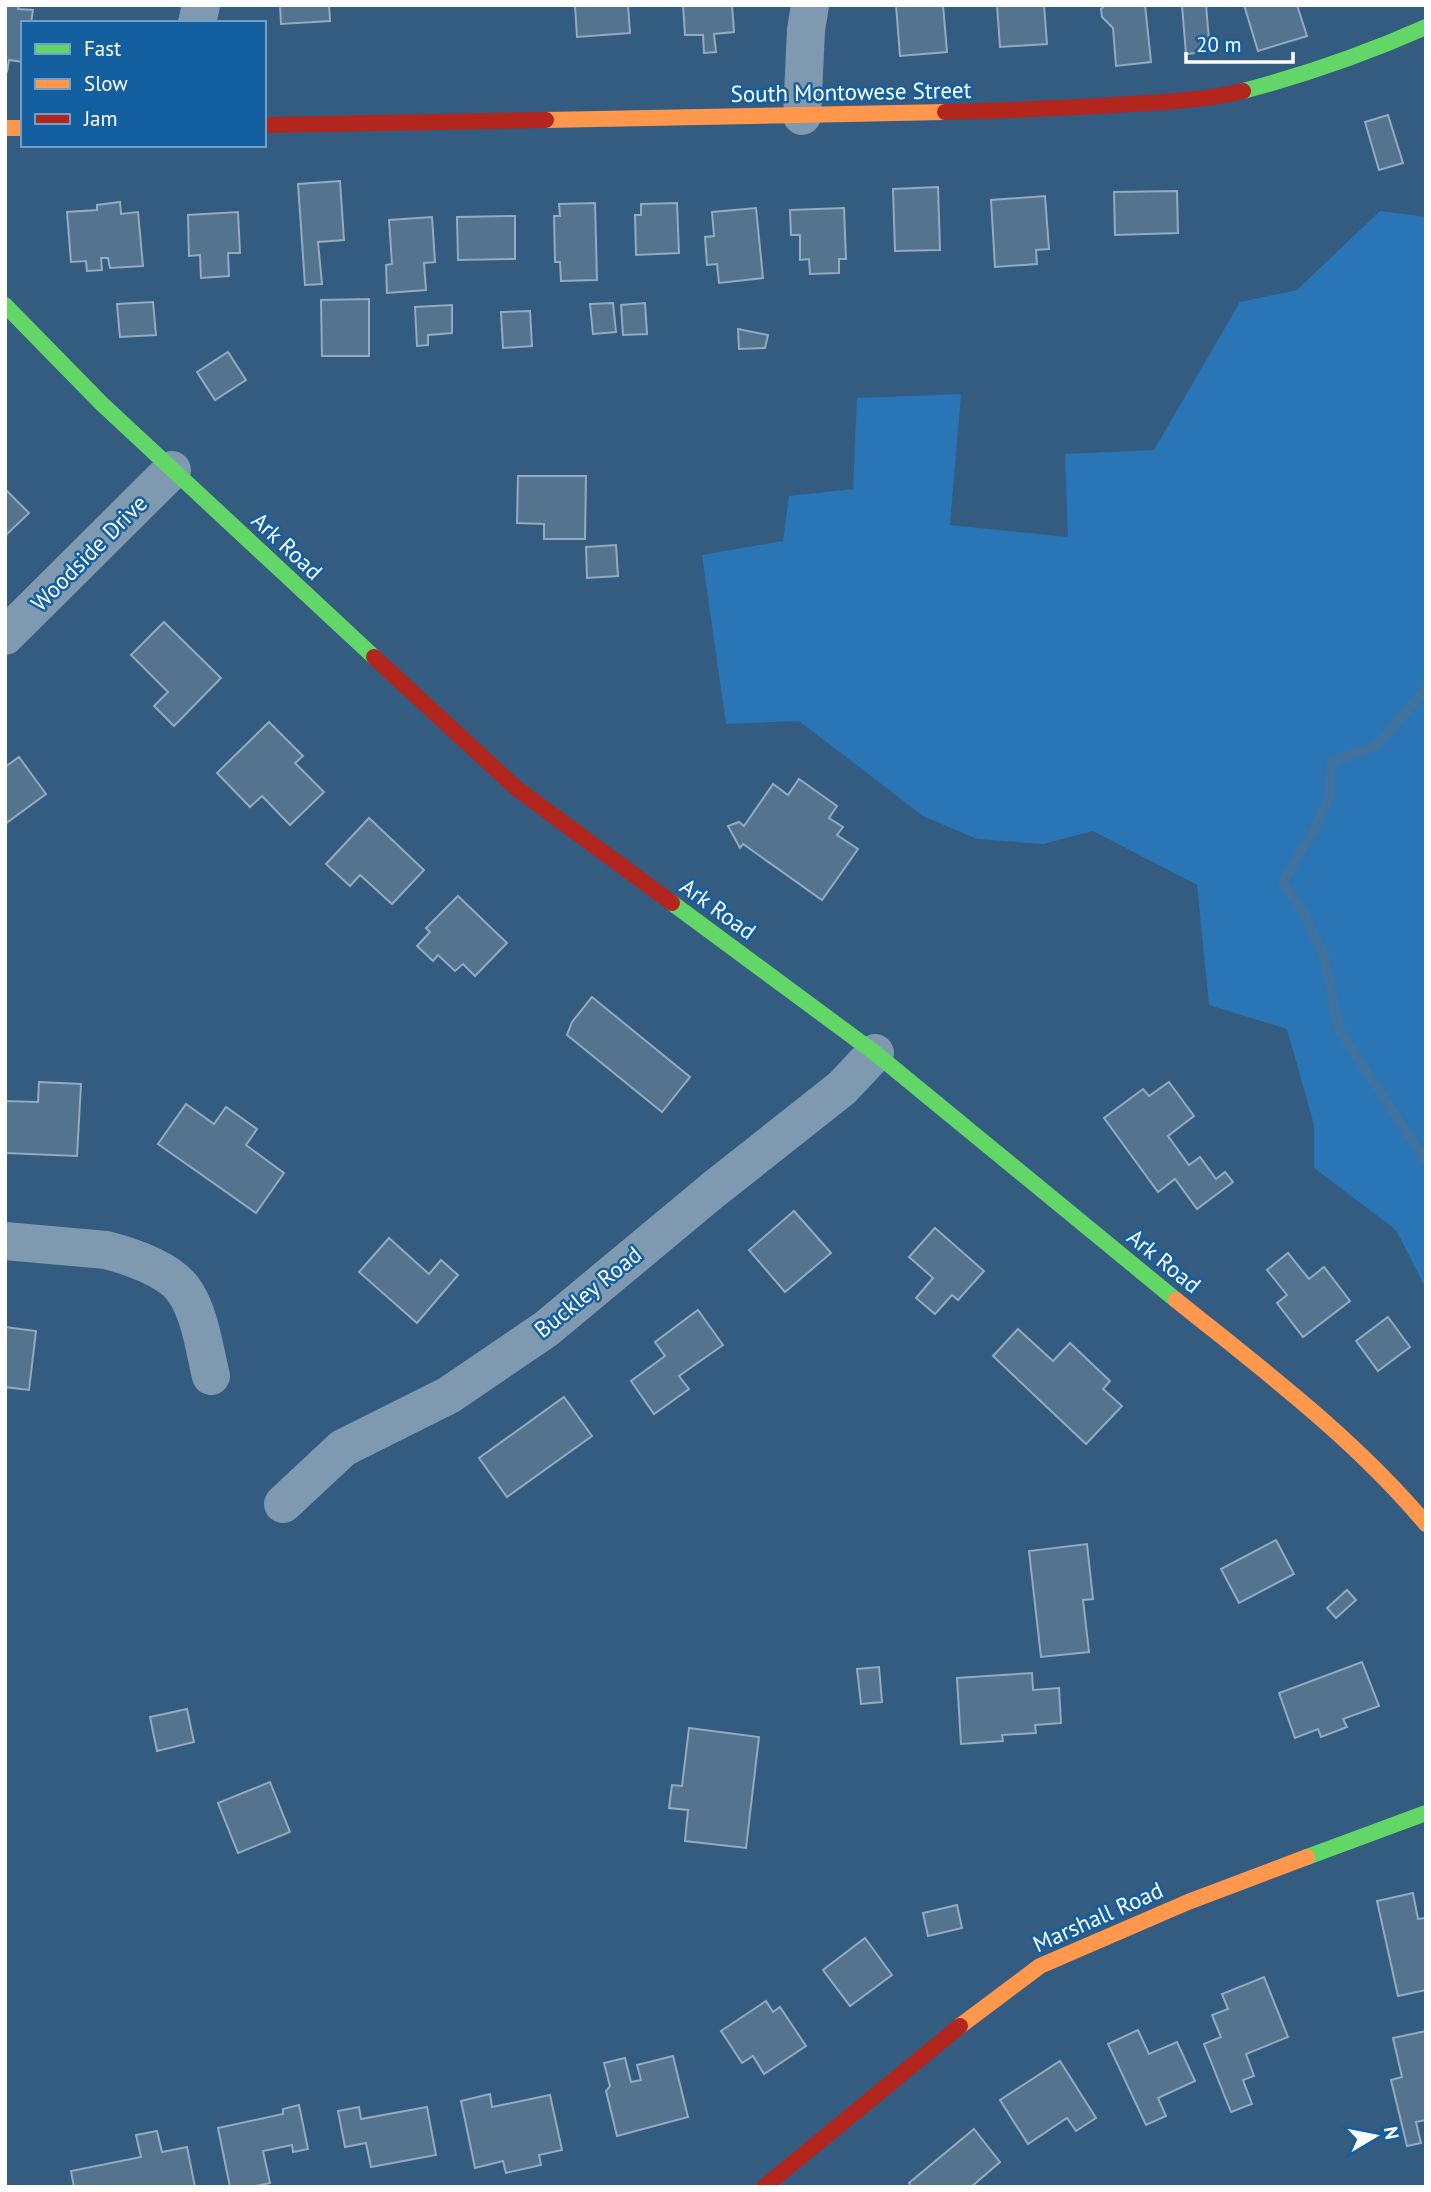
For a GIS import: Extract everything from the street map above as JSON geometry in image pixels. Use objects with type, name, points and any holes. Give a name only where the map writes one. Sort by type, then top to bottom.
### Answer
[{"type":"street","points":[[802,116],[810,5]]},
{"type":"street","name":"South Montowese Street","points":[[266,125],[802,116],[1097,107],[1177,101],[1226,95],[1298,77],[1364,54],[1426,27]]},
{"type":"street","name":"Ark Road","points":[[5,305],[102,404],[516,788],[875,1053],[1287,1390],[1376,1468],[1403,1495],[1426,1524]]},
{"type":"street","name":"Woodside Drive","points":[[5,636],[172,470]]},
{"type":"street","name":"Buckley Road","points":[[283,1504],[342,1448],[449,1395],[546,1329],[713,1190],[842,1088],[875,1053]]},
{"type":"street","points":[[5,1241],[106,1250],[149,1265],[181,1287],[188,1299],[196,1316],[211,1376]]},
{"type":"street","name":"Marshall Road","points":[[764,2187],[954,2030],[1040,1966],[1188,1902],[1426,1814]]},
{"type":"shaded area","points":[[1380,211],[1426,217],[1426,1289],[1396,1230],[1314,1168],[1314,1125],[1287,1029],[1209,1005],[1197,885],[1093,831],[1043,844],[977,839],[923,816],[799,721],[726,724],[702,555],[783,541],[789,496],[853,489],[857,398],[961,394],[950,525],[1068,537],[1065,454],[1154,450],[1240,302],[1297,290]]},
{"type":"building","points":[[5,5],[19,5],[18,9],[33,10],[31,21],[21,21],[21,62],[9,60],[5,72]]},
{"type":"building","points":[[280,5],[329,5],[330,21],[281,24]]},
{"type":"building","points":[[575,5],[628,5],[630,33],[577,37]]},
{"type":"building","points":[[683,5],[732,5],[734,32],[714,34],[716,52],[704,53],[703,35],[685,35]]},
{"type":"building","points":[[896,5],[943,5],[947,52],[900,56]]},
{"type":"building","points":[[997,5],[1044,5],[1047,44],[1000,47]]},
{"type":"building","points":[[1105,5],[1145,5],[1151,62],[1116,66],[1113,28],[1102,17],[1101,9]]},
{"type":"building","points":[[1182,5],[1206,5],[1210,52],[1186,54]]},
{"type":"building","points":[[1244,5],[1297,5],[1307,36],[1258,51]]},
{"type":"building","points":[[1388,115],[1403,163],[1379,170],[1365,122]]},
{"type":"building","points":[[340,181],[344,240],[318,242],[322,284],[305,285],[298,184]]},
{"type":"building","points":[[938,187],[940,250],[895,251],[893,189]]},
{"type":"building","points":[[1177,191],[1178,233],[1115,235],[1114,192]]},
{"type":"building","points":[[1045,196],[1049,249],[1036,250],[1037,264],[995,267],[991,200]]},
{"type":"building","points":[[120,202],[121,214],[138,212],[143,266],[110,268],[108,258],[101,258],[102,270],[87,271],[86,261],[71,262],[67,212],[97,210],[97,205]]},
{"type":"building","points":[[595,203],[597,280],[561,281],[560,262],[555,262],[554,216],[560,216],[559,204]]},
{"type":"building","points":[[677,203],[679,253],[636,255],[635,215],[641,215],[641,204]]},
{"type":"building","points":[[756,208],[763,278],[719,283],[717,264],[707,265],[705,237],[714,236],[712,212]]},
{"type":"building","points":[[844,208],[846,259],[839,259],[839,273],[810,274],[809,259],[800,260],[800,235],[791,235],[790,210]]},
{"type":"building","points":[[238,212],[240,253],[228,253],[229,276],[201,278],[200,255],[189,256],[188,215]]},
{"type":"building","points":[[515,216],[515,259],[458,260],[457,217]]},
{"type":"building","points":[[432,217],[435,262],[424,263],[426,290],[387,293],[386,265],[392,264],[389,220]]},
{"type":"building","points":[[369,299],[369,356],[322,356],[321,300]]},
{"type":"building","points":[[153,302],[156,335],[120,337],[117,304]]},
{"type":"building","points":[[613,303],[616,332],[593,334],[590,304]]},
{"type":"building","points":[[645,303],[647,334],[623,335],[621,305]]},
{"type":"building","points":[[452,305],[452,333],[428,335],[428,345],[417,346],[415,307]]},
{"type":"building","points":[[530,311],[532,346],[503,348],[501,312]]},
{"type":"building","points":[[738,329],[768,335],[765,348],[739,349]]},
{"type":"building","points":[[228,352],[246,380],[215,400],[197,372]]},
{"type":"building","points":[[518,476],[586,476],[585,539],[544,539],[544,524],[517,523]]},
{"type":"building","points":[[5,489],[29,513],[5,536]]},
{"type":"building","points":[[616,545],[618,576],[587,578],[586,547]]},
{"type":"building","points":[[164,622],[221,678],[174,726],[154,706],[168,692],[131,655]]},
{"type":"building","points":[[269,722],[303,756],[295,763],[324,792],[290,825],[262,796],[250,807],[217,773]]},
{"type":"building","points":[[19,757],[46,794],[5,824],[5,767]]},
{"type":"building","points":[[799,779],[837,806],[829,818],[843,827],[837,835],[858,849],[822,900],[743,844],[740,848],[728,826],[739,822],[744,826],[773,784],[788,795]]},
{"type":"building","points":[[369,818],[424,870],[392,904],[360,875],[350,886],[326,864]]},
{"type":"building","points":[[458,896],[507,943],[475,976],[463,964],[455,971],[438,955],[433,961],[417,946],[430,932],[426,928]]},
{"type":"building","points":[[592,997],[690,1077],[662,1112],[567,1035],[572,1022]]},
{"type":"building","points":[[39,1082],[81,1084],[77,1156],[5,1153],[5,1101],[38,1102]]},
{"type":"building","points":[[1169,1082],[1194,1116],[1168,1136],[1189,1165],[1200,1157],[1216,1179],[1225,1172],[1233,1182],[1197,1209],[1175,1179],[1158,1192],[1104,1118],[1143,1089],[1149,1096]]},
{"type":"building","points":[[186,1104],[214,1124],[226,1107],[257,1129],[246,1145],[284,1173],[256,1213],[158,1144]]},
{"type":"building","points":[[794,1211],[831,1253],[785,1292],[749,1250]]},
{"type":"building","points":[[935,1228],[984,1271],[958,1300],[952,1295],[935,1314],[916,1298],[933,1278],[909,1257]]},
{"type":"building","points":[[389,1238],[429,1274],[441,1260],[458,1275],[417,1323],[359,1272]]},
{"type":"building","points":[[1288,1253],[1309,1279],[1324,1267],[1350,1301],[1303,1337],[1277,1303],[1287,1295],[1267,1270]]},
{"type":"building","points":[[698,1310],[723,1345],[679,1376],[689,1389],[654,1414],[631,1381],[665,1356],[655,1342]]},
{"type":"building","points":[[1388,1317],[1410,1347],[1378,1371],[1356,1341]]},
{"type":"building","points":[[5,1327],[36,1331],[29,1390],[5,1387]]},
{"type":"building","points":[[1018,1329],[1053,1361],[1070,1343],[1110,1381],[1103,1389],[1122,1406],[1086,1444],[993,1356]]},
{"type":"building","points":[[564,1397],[592,1436],[507,1497],[479,1458]]},
{"type":"building","points":[[1276,1540],[1294,1574],[1239,1603],[1221,1569]]},
{"type":"building","points":[[1087,1544],[1093,1599],[1083,1600],[1089,1652],[1041,1657],[1029,1551]]},
{"type":"building","points":[[1347,1590],[1356,1600],[1336,1618],[1327,1608]]},
{"type":"building","points":[[1362,1662],[1379,1706],[1343,1719],[1347,1727],[1321,1737],[1318,1729],[1295,1738],[1279,1693]]},
{"type":"building","points":[[879,1667],[882,1702],[861,1704],[857,1669]]},
{"type":"building","points":[[1032,1673],[1033,1690],[1059,1688],[1061,1723],[1035,1725],[1036,1733],[1002,1735],[1003,1741],[961,1744],[957,1678]]},
{"type":"building","points":[[187,1709],[194,1742],[157,1751],[150,1717]]},
{"type":"building","points":[[689,1728],[759,1737],[746,1848],[685,1841],[688,1810],[669,1808],[672,1785],[682,1786]]},
{"type":"building","points":[[270,1782],[290,1832],[238,1853],[218,1803]]},
{"type":"building","points":[[1413,1893],[1418,1919],[1426,1918],[1426,1990],[1398,1996],[1377,1901]]},
{"type":"building","points":[[957,1905],[962,1928],[928,1936],[923,1913]]},
{"type":"building","points":[[865,1938],[892,1975],[850,2006],[823,1970]]},
{"type":"building","points":[[1264,1977],[1288,2037],[1246,2054],[1254,2076],[1243,2080],[1252,2104],[1231,2112],[1204,2044],[1221,2037],[1212,2015],[1228,2009],[1222,1994]]},
{"type":"building","points":[[766,2001],[773,2012],[780,2007],[806,2046],[764,2074],[753,2056],[742,2063],[721,2031]]},
{"type":"building","points":[[1138,2030],[1149,2054],[1177,2042],[1195,2081],[1158,2098],[1166,2116],[1146,2125],[1108,2044]]},
{"type":"building","points":[[1426,2031],[1426,2120],[1416,2122],[1421,2143],[1407,2146],[1391,2080],[1402,2077],[1393,2038]]},
{"type":"building","points":[[673,2056],[688,2117],[617,2136],[606,2091],[610,2086],[604,2063],[625,2058],[631,2082],[641,2080],[637,2065]]},
{"type":"building","points":[[1060,2061],[1096,2118],[1076,2131],[1067,2118],[1028,2144],[1000,2100]]},
{"type":"building","points":[[490,2094],[492,2107],[550,2095],[562,2150],[539,2155],[541,2165],[506,2173],[503,2161],[475,2168],[461,2101]]},
{"type":"building","points":[[299,2105],[308,2149],[293,2152],[292,2145],[263,2151],[270,2183],[252,2187],[230,2187],[218,2128],[283,2114],[283,2109]]},
{"type":"building","points":[[359,2107],[361,2119],[427,2107],[436,2155],[371,2167],[366,2143],[345,2147],[338,2111]]},
{"type":"building","points":[[974,2129],[1000,2162],[971,2187],[912,2187],[909,2183]]},
{"type":"building","points":[[157,2131],[162,2152],[187,2147],[195,2187],[74,2187],[71,2171],[141,2157],[136,2135]]},
{"type":"waterway","points":[[1426,689],[1377,745],[1331,763],[1329,797],[1315,828],[1283,882],[1303,911],[1324,956],[1339,1029],[1426,1162]]},
{"type":"traffic: fast","points":[[1243,91],[1336,63],[1426,27]]},
{"type":"traffic: fast","points":[[5,305],[102,404],[374,657]]},
{"type":"traffic: fast","points":[[672,903],[875,1053],[1176,1300]]},
{"type":"traffic: fast","points":[[1307,1857],[1426,1813]]},
{"type":"traffic: slow","points":[[546,120],[945,112]]},
{"type":"traffic: slow","points":[[5,128],[21,128]]},
{"type":"traffic: slow","points":[[1176,1300],[1338,1434],[1426,1524]]},
{"type":"traffic: slow","points":[[960,2026],[1040,1966],[1188,1902],[1307,1857]]},
{"type":"traffic: jam","points":[[945,112],[1164,102],[1243,91]]},
{"type":"traffic: jam","points":[[266,125],[546,120]]},
{"type":"traffic: jam","points":[[374,657],[516,788],[672,903]]},
{"type":"traffic: jam","points":[[764,2187],[960,2026]]}]
